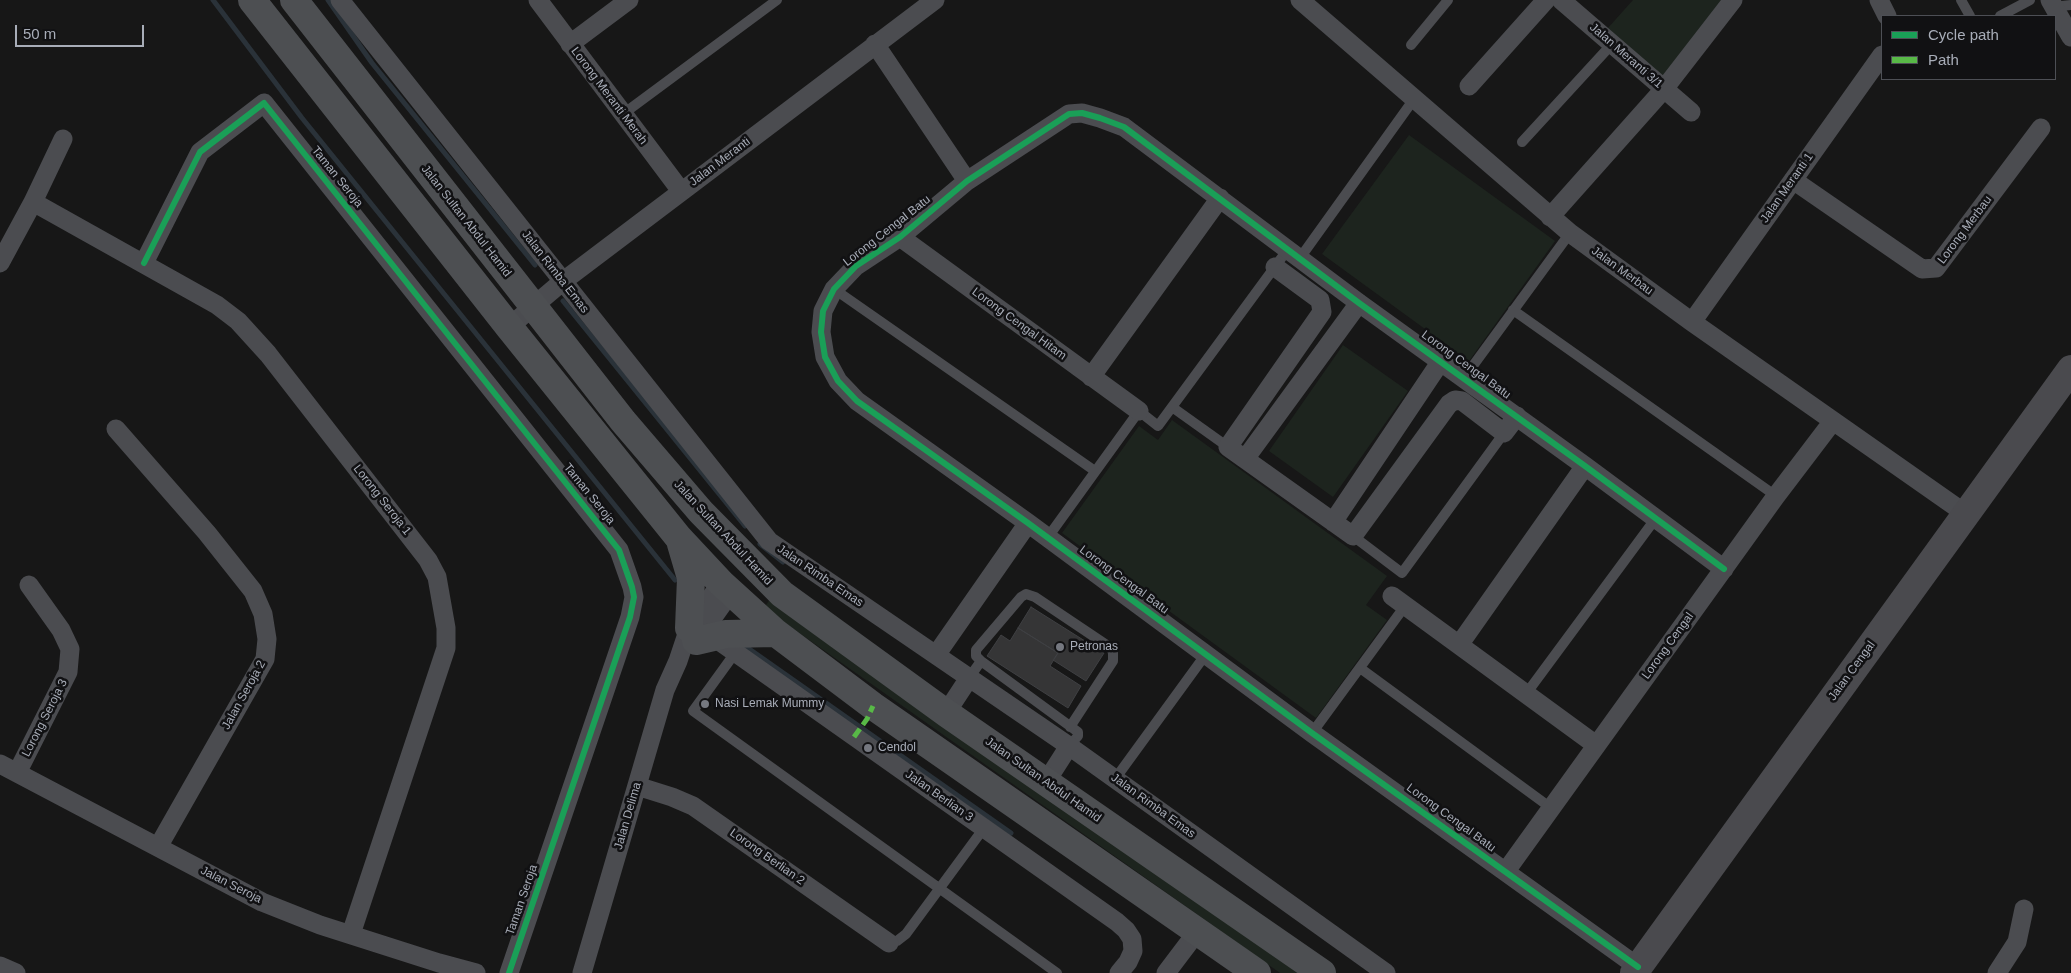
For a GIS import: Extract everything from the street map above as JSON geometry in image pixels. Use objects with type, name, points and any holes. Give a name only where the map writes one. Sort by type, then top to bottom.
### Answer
[{"type":"main road","points":[[252,0],[509,327],[678,537],[776,633],[873,706],[1257,973]]},
{"type":"main road","name":"Jalan Sultan Abdul Hamid","points":[[294,0],[623,422],[701,512],[782,594],[946,713],[1322,973]]},
{"type":"main road","points":[[701,512],[702,530],[721,555],[728,586]]},
{"type":"main road","points":[[678,537],[691,578],[699,635],[776,633]]},
{"type":"main road","points":[[728,586],[782,594]]},
{"type":"street","name":"Jalan Rimba Emas","points":[[340,0],[769,541],[1069,746],[1386,973]]},
{"type":"street","name":"Lorong Meranti Merah","points":[[538,0],[681,191]]},
{"type":"street","points":[[570,44],[629,0]]},
{"type":"street","name":"Jalan Meranti","points":[[509,327],[562,282],[935,0]]},
{"type":"street","name":"Jalan Merbau","points":[[1300,0],[1570,233],[1692,322],[1966,514]]},
{"type":"street","points":[[1469,86],[1546,0]]},
{"type":"street","name":"Jalan Meranti 3/1","points":[[1561,0],[1691,112]]},
{"type":"street","points":[[1550,217],[1664,89],[1733,0]]},
{"type":"street","points":[[1879,0],[1887,15]]},
{"type":"street","points":[[2058,4],[2071,37]]},
{"type":"street","points":[[875,44],[967,181]]},
{"type":"street","name":"Jalan Meranti 1","points":[[1692,322],[1881,56]]},
{"type":"street","name":"Taman Seroja","points":[[144,263],[200,152],[264,103],[619,550],[634,597],[630,617],[509,973]]},
{"type":"street","name":"Lorong Cengal Batu","points":[[1636,970],[1506,871],[1312,732],[1048,537],[857,401],[838,380],[825,357],[821,332],[823,311],[834,289],[856,266],[900,237],[967,181],[1069,114],[1082,113],[1124,127],[1359,303],[1442,361],[1724,569]]},
{"type":"street","name":"Lorong Merbau","points":[[1793,180],[1922,269],[1936,268],[2041,128]]},
{"type":"street","points":[[0,263],[64,139]]},
{"type":"street","points":[[1091,377],[1220,198]]},
{"type":"street","name":"Lorong Seroja 1","points":[[33,202],[218,305],[238,321],[268,354],[428,560],[437,577],[446,628],[446,648],[351,934]]},
{"type":"street","name":"Lorong Cengal Hitam","points":[[900,237],[1138,411]]},
{"type":"street","points":[[1275,267],[1320,300],[1322,312],[1228,447],[1353,536],[1449,404],[1455,400],[1462,401],[1504,433],[1516,416]]},
{"type":"street","points":[[1245,459],[1359,303]]},
{"type":"street","points":[[1333,522],[1442,361]]},
{"type":"street","name":"Jalan Cengal","points":[[1636,970],[2071,369]]},
{"type":"street","name":"Lorong Cengal","points":[[1506,871],[1776,496],[1833,422]]},
{"type":"street","name":"Jalan Seroja 2","points":[[116,429],[207,533],[253,591],[263,614],[266,638],[265,659],[158,847]]},
{"type":"street","points":[[1459,645],[1585,466]]},
{"type":"street","points":[[936,655],[1028,523]]},
{"type":"street","name":"Lorong Seroja 3","points":[[17,773],[68,672],[70,649],[61,630],[29,586]]},
{"type":"street","name":"Jalan Delima","points":[[582,973],[665,690],[678,661],[699,635],[728,586]]},
{"type":"street","points":[[1398,601],[1596,745]]},
{"type":"street","name":"Jalan Berlian 3","points":[[699,635],[736,653],[1117,922],[1132,939],[1133,951],[1128,962],[1119,973]]},
{"type":"street","points":[[946,713],[969,678]]},
{"type":"street","points":[[1046,782],[1069,746]]},
{"type":"street","name":"Jalan Seroja","points":[[0,764],[262,902],[320,925],[476,973]]},
{"type":"street","name":"Lorong Berlian 2","points":[[637,786],[693,806],[889,943]]},
{"type":"street","points":[[1997,973],[2017,942],[2024,909]]},
{"type":"street","points":[[1166,973],[1197,932]]},
{"type":"lane","points":[[623,114],[777,0]]},
{"type":"lane","points":[[1412,45],[1448,0]]},
{"type":"lane","points":[[1961,0],[1969,15]]},
{"type":"lane","points":[[2002,15],[2030,0]]},
{"type":"lane","points":[[1522,142],[1612,44]]},
{"type":"lane","points":[[1048,537],[1138,411],[1158,426],[1275,267],[1294,253],[1414,99]]},
{"type":"lane","points":[[1464,378],[1570,233]]},
{"type":"lane","points":[[834,289],[1095,471]]},
{"type":"lane","points":[[1513,310],[1776,496]]},
{"type":"lane","points":[[1172,407],[1228,447]]},
{"type":"lane","points":[[1353,536],[1402,573],[1504,433]]},
{"type":"lane","points":[[1526,694],[1656,518]]},
{"type":"lane","points":[[1069,746],[1078,734],[1070,726],[976,656],[976,650],[1020,597],[1026,594],[1035,597],[1111,648],[1113,653],[1113,661],[1070,726]]},
{"type":"lane","points":[[1312,732],[1360,668],[1398,601]]},
{"type":"lane","points":[[736,653],[693,711],[1057,973]]},
{"type":"lane","points":[[1115,779],[1206,654]]},
{"type":"lane","points":[[969,678],[981,661]]},
{"type":"lane","points":[[1360,668],[1551,808]]},
{"type":"lane","points":[[889,943],[897,941],[906,934],[984,828]]},
{"type":"shaded area","points":[[1633,0],[1723,0],[1663,78],[1607,29]]},
{"type":"shaded area","points":[[1409,135],[1555,241],[1469,361],[1322,254]]},
{"type":"shaded area","points":[[1343,345],[1408,391],[1333,497],[1269,451]]},
{"type":"shaded area","points":[[1172,420],[1387,576],[1366,605],[1387,620],[1316,718],[1062,533],[1139,426],[1158,440]]},
{"type":"shaded area","points":[[770,599],[1299,973],[1280,973],[764,608]]},
{"type":"building","points":[[1031,607],[1104,653],[1086,681],[1053,660],[1058,653],[1018,628]]},
{"type":"building","points":[[1018,628],[1058,653],[1050,666],[1081,686],[1068,708],[987,656],[1001,635],[1010,641]]},
{"type":"waterway","points":[[213,0],[302,118],[675,580]]},
{"type":"waterway","points":[[328,0],[372,63],[535,265]]},
{"type":"waterway","points":[[563,301],[745,526]]},
{"type":"waterway","points":[[760,544],[783,562]]},
{"type":"waterway","points":[[745,646],[1011,833]]},
{"type":"marked path","points":[[854,737],[867,719],[873,706]]},
{"type":"cycle path","points":[[144,263],[200,152],[264,103],[619,550],[634,597],[630,617],[509,973]]},
{"type":"cycle path","points":[[1638,967],[1312,733],[1028,523],[857,401],[838,381],[825,357],[821,332],[823,311],[834,289],[856,266],[900,237],[967,181],[1069,114],[1082,113],[1100,118],[1124,127],[1359,303],[1724,569]]},
{"type":"place","name":"Petronas","points":[[1060,647]]},
{"type":"place","name":"Nasi Lemak Mummy","points":[[705,704]]},
{"type":"place","name":"Cendol","points":[[868,748]]}]
